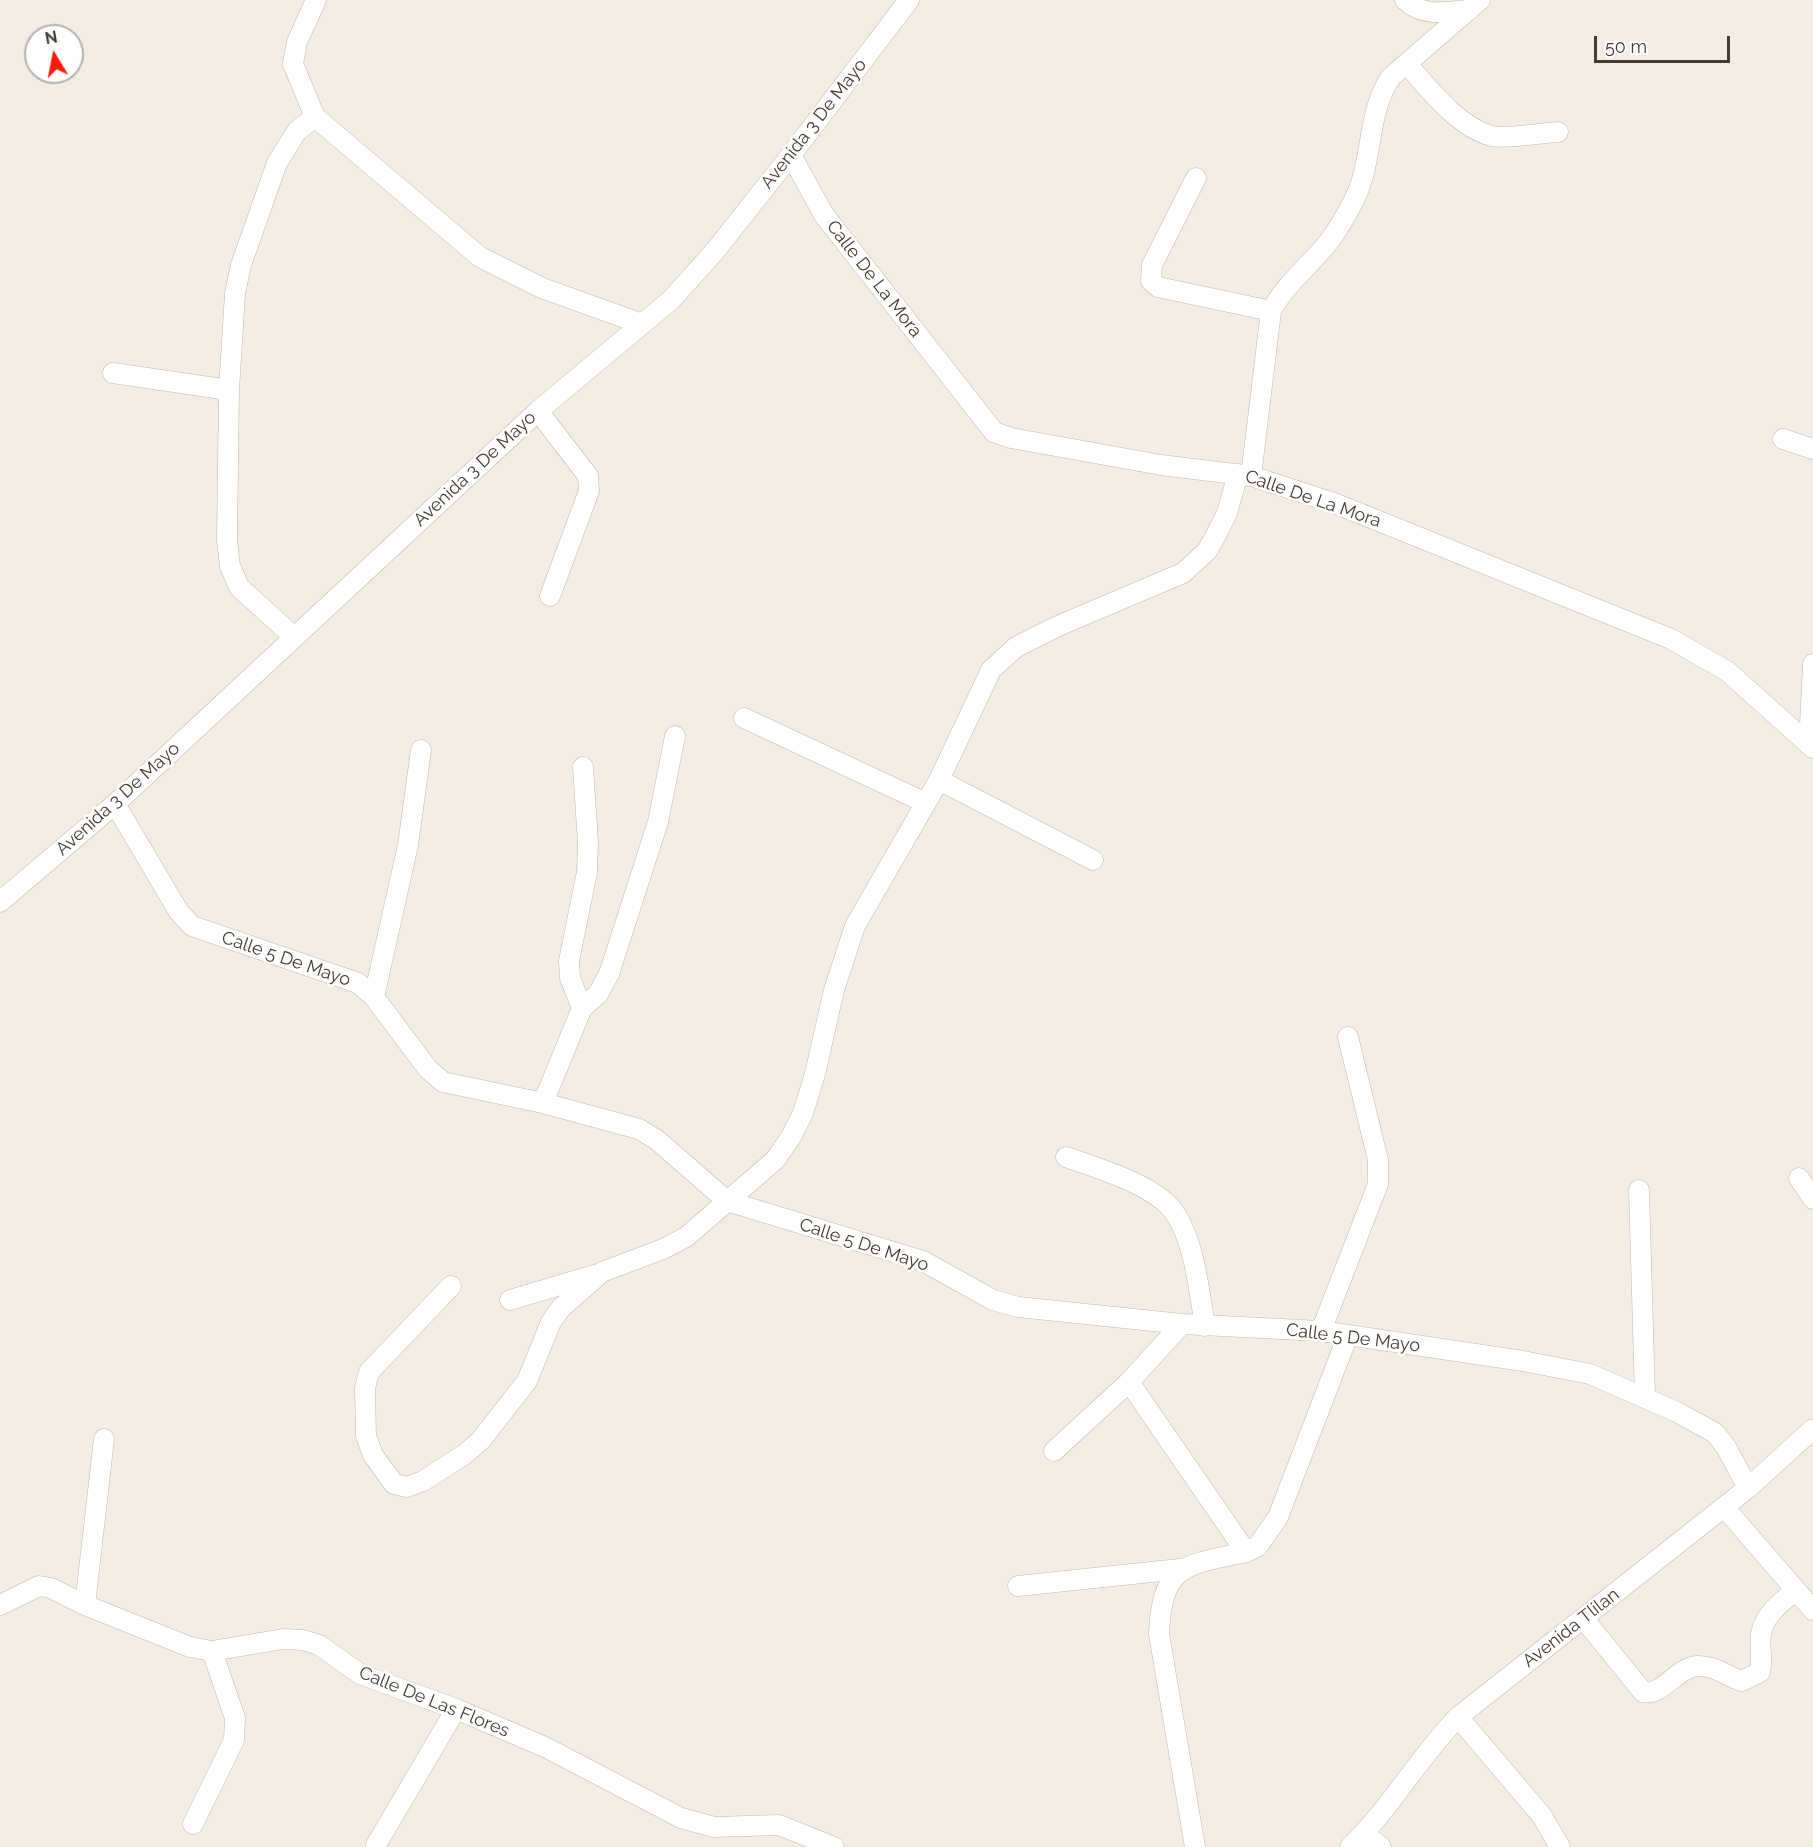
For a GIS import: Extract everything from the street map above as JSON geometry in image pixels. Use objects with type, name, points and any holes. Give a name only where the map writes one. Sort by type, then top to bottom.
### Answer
[{"type":"street","points":[[316,0],[297,42],[293,63],[315,117],[480,257],[542,288],[642,324]]},
{"type":"street","name":"Avenida 3 De Mayo","points":[[0,902],[115,804],[538,411],[671,300],[715,251],[909,0]]},
{"type":"street","points":[[1405,0],[1424,11],[1440,13],[1475,5]]},
{"type":"street","points":[[510,1300],[602,1272],[663,1249],[686,1237],[776,1160],[803,1113],[815,1074],[834,990],[855,926],[939,780],[984,682],[998,661],[1016,647],[1068,621],[1183,573],[1207,551],[1245,475],[1271,311],[1280,295],[1329,240],[1351,206],[1369,157],[1377,105],[1391,77],[1475,5]]},
{"type":"street","points":[[1407,64],[1438,99],[1464,121],[1492,136],[1558,132]]},
{"type":"street","points":[[294,637],[239,587],[230,566],[227,540],[229,390],[235,293],[241,265],[277,163],[297,131],[315,117]]},
{"type":"street","name":"Calle De La Mora","points":[[791,154],[824,215],[994,432],[1011,438],[1161,465],[1245,475],[1334,502],[1671,639],[1727,671],[1811,746]]},
{"type":"street","points":[[1196,178],[1152,265],[1151,282],[1158,287],[1271,311]]},
{"type":"street","points":[[113,373],[229,390]]},
{"type":"street","points":[[538,411],[588,476],[589,491],[550,596]]},
{"type":"street","points":[[1783,439],[1813,449]]},
{"type":"street","points":[[1811,746],[1813,664]]},
{"type":"street","points":[[744,718],[926,803]]},
{"type":"street","points":[[543,1103],[582,1008],[598,994],[609,974],[658,822],[675,736]]},
{"type":"street","points":[[374,997],[412,824],[421,750]]},
{"type":"street","points":[[582,1008],[570,978],[569,961],[587,872],[588,843],[583,767]]},
{"type":"street","points":[[939,780],[1093,860]]},
{"type":"street","name":"Calle 5 De Mayo","points":[[115,804],[179,912],[192,926],[358,983],[374,997],[428,1069],[443,1082],[543,1103],[639,1129],[657,1140],[727,1201],[923,1261],[993,1300],[1018,1307],[1205,1326],[1321,1331],[1523,1361],[1590,1374],[1645,1397],[1714,1433],[1726,1447],[1748,1488]]},
{"type":"street","points":[[1321,1331],[1378,1184],[1378,1160],[1348,1037]]},
{"type":"street","points":[[1066,1157],[1113,1174],[1146,1190],[1170,1207],[1183,1230],[1189,1247],[1205,1326]]},
{"type":"street","points":[[1798,1178],[1813,1199]]},
{"type":"street","points":[[1639,1190],[1645,1397]]},
{"type":"street","points":[[451,1286],[369,1372],[364,1388],[366,1436],[373,1455],[394,1484],[407,1487],[423,1481],[465,1454],[481,1440],[527,1381],[556,1315],[602,1272]]},
{"type":"street","points":[[1054,1451],[1129,1382],[1182,1324]]},
{"type":"street","points":[[1017,1586],[1180,1569],[1191,1564],[1246,1552],[1258,1546],[1278,1517],[1348,1335]]},
{"type":"street","points":[[1129,1382],[1246,1552]]},
{"type":"street","name":"Avenida Tlilan","points":[[1350,1847],[1364,1833],[1458,1717],[1748,1488],[1813,1429]]},
{"type":"street","points":[[86,1605],[104,1439]]},
{"type":"street","points":[[1724,1507],[1813,1610]]},
{"type":"street","points":[[1180,1569],[1165,1594],[1160,1613],[1159,1634],[1195,1847]]},
{"type":"street","name":"Calle De Las Flores","points":[[0,1605],[39,1586],[51,1588],[86,1605],[190,1647],[212,1651],[283,1639],[303,1640],[319,1645],[360,1674],[456,1709],[545,1747],[666,1812],[698,1824],[714,1827],[779,1826],[834,1847]]},
{"type":"street","points":[[1583,1618],[1643,1692],[1656,1690],[1685,1669],[1697,1666],[1713,1668],[1742,1681],[1760,1672],[1761,1633],[1764,1623],[1773,1610],[1796,1590]]},
{"type":"street","points":[[193,1824],[234,1740],[235,1718],[212,1651]]},
{"type":"street","points":[[376,1845],[456,1709]]},
{"type":"street","points":[[1458,1717],[1542,1816],[1560,1847]]},
{"type":"street","points":[[1364,1833],[1381,1847]]}]
